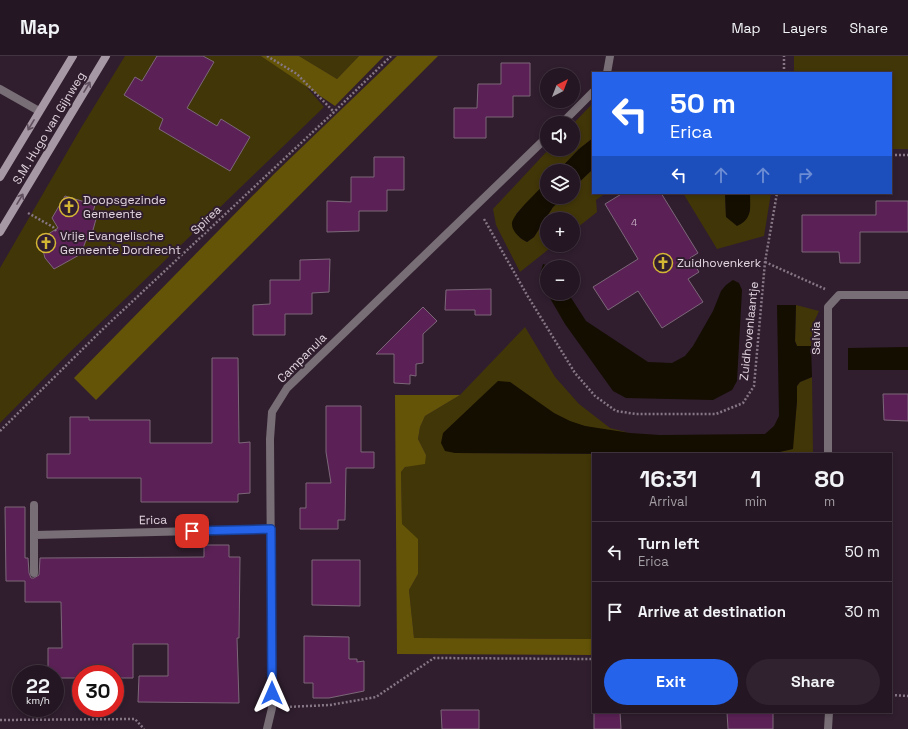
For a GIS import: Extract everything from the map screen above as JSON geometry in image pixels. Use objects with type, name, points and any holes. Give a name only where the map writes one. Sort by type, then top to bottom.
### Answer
[{"type":"street","name":"S.M. Hugo van Gijnweg","points":[[0,177],[73,56]]},
{"type":"street","name":"S.M. Hugo van Gijnweg","points":[[0,232],[106,56]]},
{"type":"street","points":[[607,72],[610,56]]},
{"type":"street","points":[[0,89],[39,111]]},
{"type":"street","points":[[569,116],[592,93]]},
{"type":"street","name":"Campanula","points":[[267,729],[272,708],[270,439],[272,412],[287,388],[540,144]]},
{"type":"street","points":[[839,295],[908,295]]},
{"type":"street","name":"Salvia","points":[[828,453],[828,307],[839,295]]},
{"type":"street","points":[[34,505],[34,573]]},
{"type":"street","name":"Erica","points":[[35,535],[271,529]]},
{"type":"street","points":[[828,729],[829,713]]},
{"type":"path","points":[[267,56],[297,74],[334,112]]},
{"type":"path","name":"Spirea","points":[[0,431],[103,329],[334,112],[391,56]]},
{"type":"path","points":[[784,56],[784,72]]},
{"type":"path","points":[[892,156],[908,155]]},
{"type":"path","name":"Zuidhovenlaantje","points":[[477,206],[527,295],[575,373],[595,396],[616,411],[636,414],[716,414],[743,403],[754,386],[765,262],[777,194]]},
{"type":"path","points":[[15,207],[54,227],[56,231]]},
{"type":"path","points":[[765,262],[839,295]]},
{"type":"path","points":[[272,708],[330,706],[376,697],[434,658],[592,659]]},
{"type":"path","points":[[892,696],[908,696]]},
{"type":"path","points":[[0,720],[136,719],[144,729]]},
{"type":"shaded area","points":[[125,56],[263,56],[298,77],[324,107],[69,353],[0,423],[0,268],[81,128]]},
{"type":"shaded area","points":[[261,56],[299,56],[337,79],[359,56],[384,56],[335,106]]},
{"type":"shaded area","points":[[299,56],[359,56],[337,79]]},
{"type":"shaded area","points":[[397,56],[438,56],[96,400],[74,378],[274,174]]},
{"type":"shaded area","points":[[794,56],[908,56],[908,149],[892,149],[892,72],[794,72]]},
{"type":"shaded area","points":[[592,104],[592,139],[580,148],[580,117]]},
{"type":"shaded area","points":[[592,139],[592,170],[580,181],[580,164],[565,164],[572,156],[580,156],[580,148]]},
{"type":"shaded area","points":[[542,156],[572,156],[565,164],[540,164],[540,189],[516,214],[520,238],[527,242],[534,237],[540,228],[540,252],[545,252],[520,272],[496,225],[493,209]]},
{"type":"shaded area","points":[[592,170],[592,194],[605,194],[596,200],[597,212],[580,225],[580,212],[550,212],[556,204],[580,204],[580,181]]},
{"type":"shaded area","points":[[540,189],[540,204],[556,204],[550,212],[540,212],[540,228],[534,237],[527,242],[519,237],[515,232],[512,223],[517,214]]},
{"type":"shaded area","points":[[684,194],[725,194],[726,217],[750,212],[750,194],[771,194],[764,236],[717,249]]},
{"type":"shaded area","points":[[725,194],[750,194],[750,212],[746,220],[737,226],[726,217]]},
{"type":"shaded area","points":[[733,280],[739,283],[742,290],[737,381],[732,390],[713,400],[626,398],[613,391],[565,324],[551,300],[572,300],[586,321],[648,362],[672,363],[685,356],[693,346],[713,311],[721,291]]},
{"type":"shaded area","points":[[777,305],[796,305],[795,341],[797,346],[811,346],[812,377],[800,382],[797,386],[793,449],[775,453],[455,453],[445,451],[441,443],[443,433],[498,381],[510,382],[554,413],[570,421],[585,426],[630,433],[660,435],[765,434],[774,426],[779,416]]},
{"type":"shaded area","points":[[796,305],[819,311],[813,324],[811,346],[797,346],[795,341]]},
{"type":"shaded area","points":[[525,327],[555,377],[579,404],[610,428],[630,433],[591,428],[576,424],[546,408],[510,382],[455,453],[592,454],[592,639],[414,638],[409,590],[418,574],[402,524],[401,472],[405,467],[426,455],[418,439],[420,427],[425,416],[460,395]]},
{"type":"shaded area","points":[[908,347],[908,370],[848,370],[848,348]]},
{"type":"shaded area","points":[[812,377],[813,453],[775,453],[792,449],[797,386],[800,382]]},
{"type":"shaded area","points":[[395,395],[460,395],[425,416],[420,427],[418,439],[426,455],[425,464],[405,467],[401,472],[402,524],[418,539],[418,574],[409,590],[414,638],[592,639],[592,655],[397,654]]},
{"type":"building","points":[[157,56],[203,56],[214,62],[187,108],[217,126],[221,119],[250,137],[230,171],[159,129],[163,119],[124,95],[135,77],[142,81]]},
{"type":"building","points":[[501,63],[530,63],[530,96],[513,96],[513,117],[486,117],[486,138],[454,138],[454,108],[477,108],[478,84],[501,84]]},
{"type":"building","points":[[374,157],[404,157],[404,190],[387,190],[387,211],[359,211],[359,231],[327,232],[327,201],[351,202],[351,177],[374,177]]},
{"type":"building","name":"Zuidhovenkerk","points":[[621,194],[662,194],[698,253],[690,258],[699,272],[688,279],[703,302],[662,328],[638,291],[608,310],[593,287],[638,259],[605,204]]},
{"type":"building","points":[[65,196],[95,205],[92,215],[96,219],[90,241],[86,240],[81,254],[54,269],[45,258],[40,239],[58,228],[52,218]]},
{"type":"building","points":[[876,201],[908,201],[908,232],[860,232],[860,263],[840,263],[839,252],[802,252],[802,215],[876,215]]},
{"type":"building","points":[[330,259],[329,292],[312,293],[312,314],[285,314],[285,335],[253,335],[253,305],[270,304],[270,280],[300,280],[300,260]]},
{"type":"building","points":[[491,289],[491,315],[475,315],[475,310],[445,310],[446,290]]},
{"type":"building","points":[[423,307],[437,321],[423,334],[423,363],[416,364],[416,376],[410,375],[410,384],[394,383],[394,354],[376,354]]},
{"type":"building","points":[[212,358],[238,358],[239,443],[250,442],[250,493],[238,494],[238,502],[141,502],[141,478],[47,478],[47,454],[70,454],[70,417],[89,417],[89,420],[150,420],[150,443],[212,443]]},
{"type":"building","points":[[883,394],[908,394],[908,421],[884,420]]},
{"type":"building","points":[[326,406],[361,406],[361,452],[374,452],[374,468],[346,468],[345,520],[338,520],[338,529],[300,529],[300,508],[306,508],[306,483],[331,483],[326,452]]},
{"type":"building","points":[[5,507],[25,507],[25,558],[28,558],[29,573],[31,578],[39,575],[40,558],[204,557],[204,545],[229,545],[229,557],[240,557],[239,638],[237,638],[239,703],[138,702],[139,676],[168,676],[168,644],[133,644],[133,678],[124,678],[124,665],[72,665],[72,678],[64,678],[64,665],[48,665],[48,648],[62,648],[61,602],[25,602],[25,581],[6,581]]},
{"type":"building","points":[[312,560],[360,560],[360,606],[312,605]]},
{"type":"building","points":[[304,636],[349,637],[349,659],[357,659],[357,662],[364,661],[364,691],[329,698],[313,698],[313,683],[304,683]]},
{"type":"building","points":[[441,710],[479,710],[479,729],[442,729]]},
{"type":"building","points":[[594,713],[620,713],[621,729],[594,729]]},
{"type":"building","points":[[727,713],[773,713],[773,729],[728,729]]},
{"type":"place","name":"Doopsgezinde Gemeente","points":[[69,207]]},
{"type":"place","name":"Vrije Evangelische Gemeente Dordrecht","points":[[46,243]]},
{"type":"place","name":"Zuidhovenkerk","points":[[663,263]]},
{"type":"route","points":[[192,531],[271,529],[272,693]]}]
